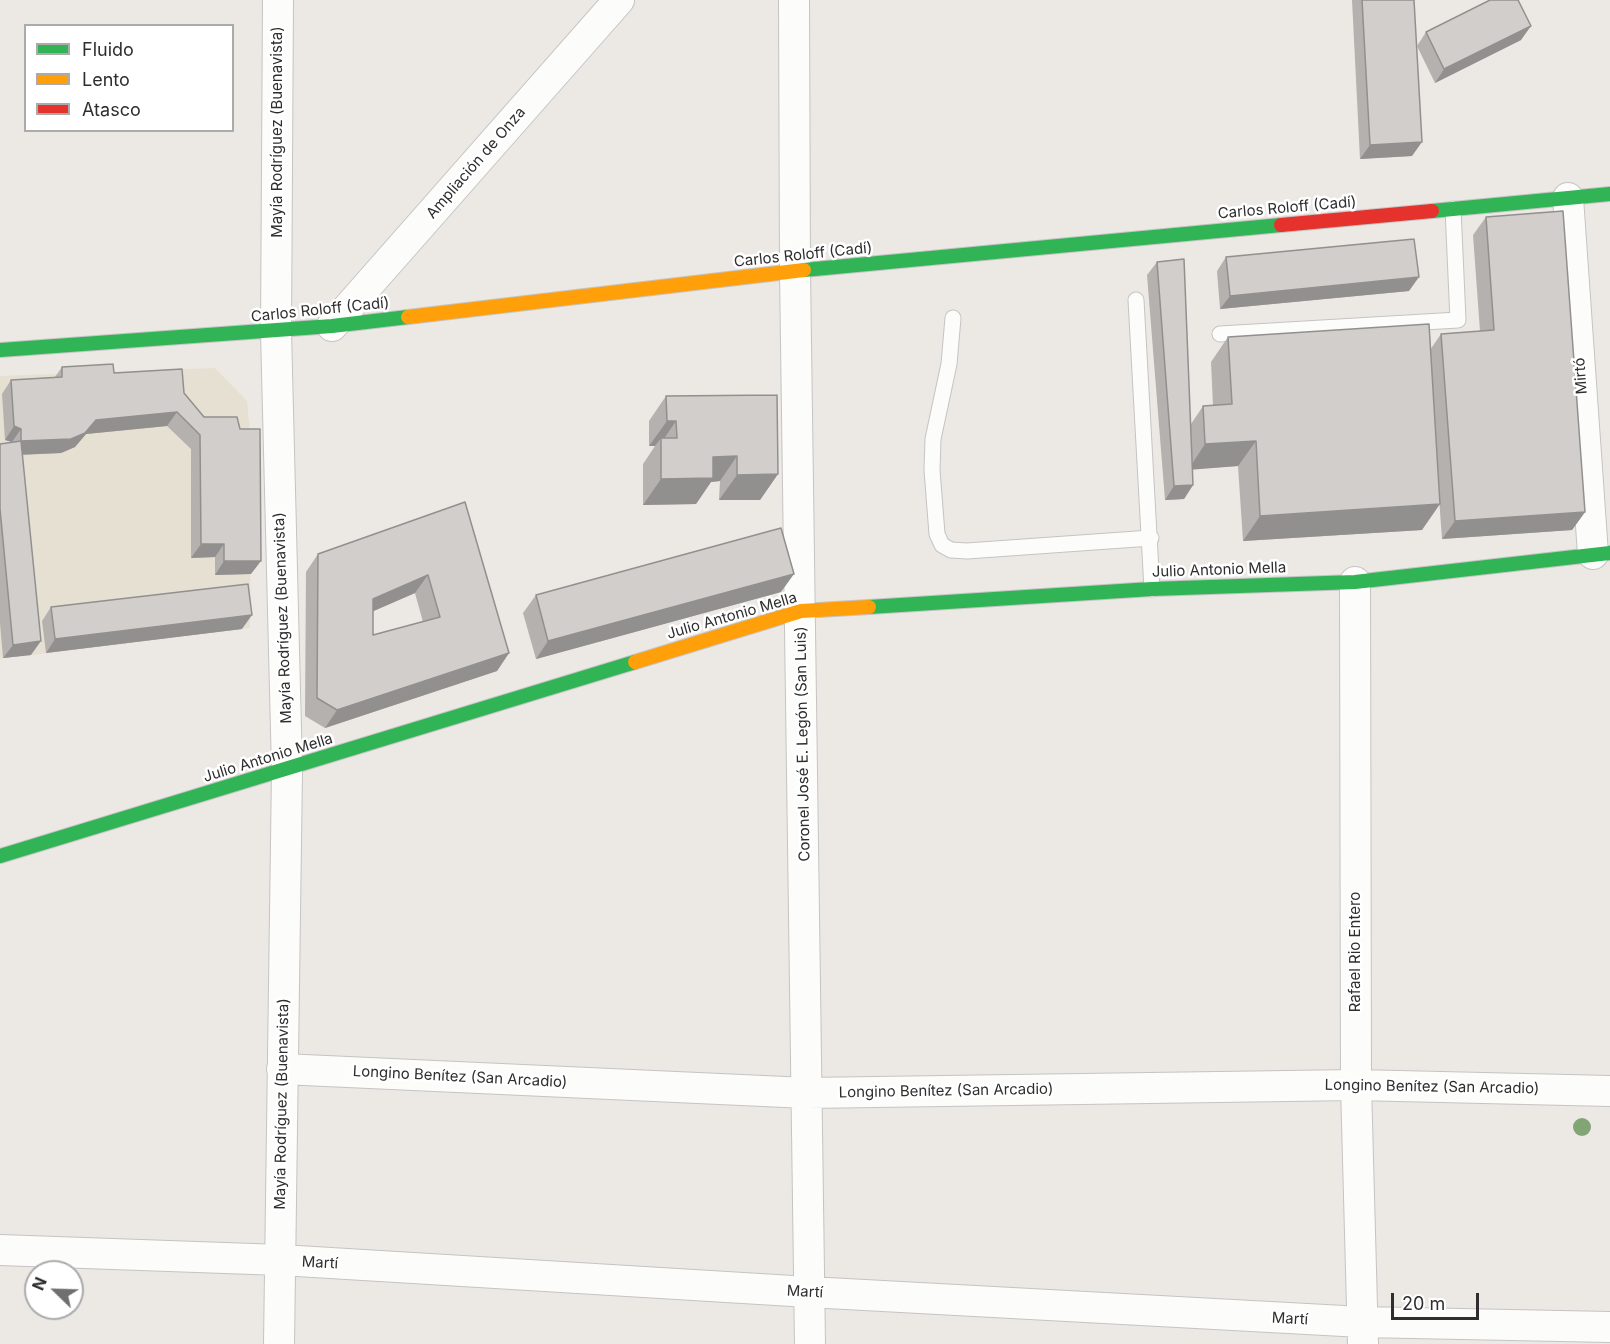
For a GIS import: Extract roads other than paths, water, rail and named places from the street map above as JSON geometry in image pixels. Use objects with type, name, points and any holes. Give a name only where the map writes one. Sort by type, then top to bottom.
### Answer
[{"type":"street","name":"Mayía Rodríguez (Buenavista)","points":[[278,0],[276,332],[287,770],[279,1344]]},
{"type":"street","name":"Ampliación de Onza","points":[[332,326],[619,0]]},
{"type":"street","name":"Coronel José E. Legón (San Luis)","points":[[794,0],[795,271],[810,1344]]},
{"type":"street","name":"Carlos Roloff (Cadí)","points":[[0,350],[276,332],[795,271],[1610,194]]},
{"type":"street","name":"Mirtó","points":[[1568,198],[1602,554]]},
{"type":"street","name":"Julio Antonio Mella","points":[[0,856],[801,611],[1152,589],[1355,582],[1602,554]]},
{"type":"street","name":"Rafael Rio Entero","points":[[1355,582],[1356,1085],[1363,1333]]},
{"type":"street","name":"Longino Benítez (San Arcadio)","points":[[282,1069],[807,1093],[1356,1085],[1610,1090]]},
{"type":"street","name":"Martí","points":[[0,1250],[281,1260],[809,1292],[1363,1333],[1610,1327]]},
{"type":"lane","points":[[1220,334],[1458,320],[1453,209]]},
{"type":"lane","points":[[1136,300],[1151,538],[1152,589]]},
{"type":"lane","points":[[953,318],[949,364],[933,439],[932,470],[937,534],[942,545],[951,550],[967,551],[1151,538]]}]
